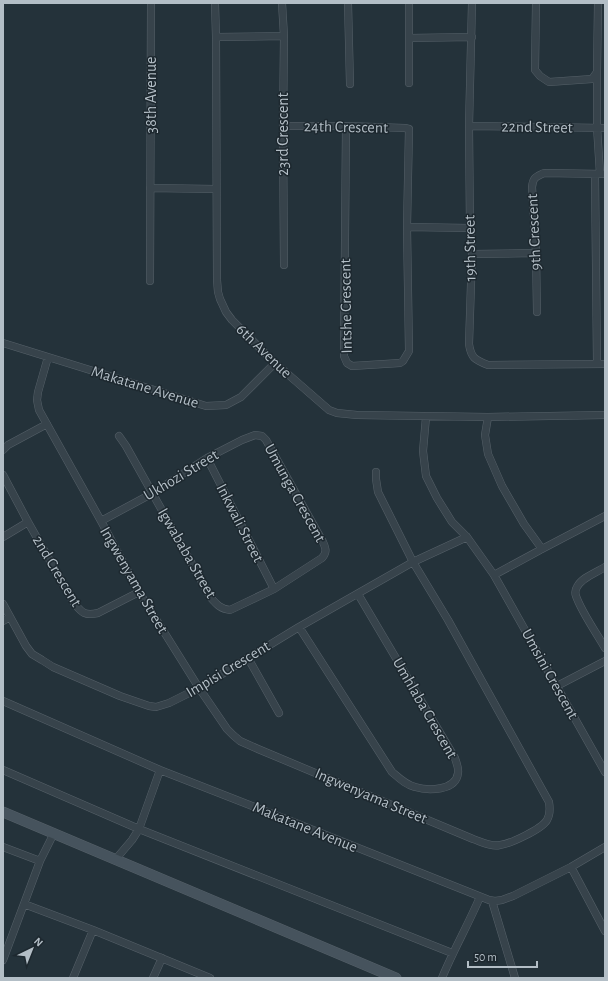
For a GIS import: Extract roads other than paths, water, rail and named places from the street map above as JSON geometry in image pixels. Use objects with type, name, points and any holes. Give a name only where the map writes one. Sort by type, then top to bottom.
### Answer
[{"type":"main road","points":[[3,812],[396,978]]},
{"type":"street","name":"38th Avenue","points":[[150,281],[151,3]]},
{"type":"street","name":"6th Avenue","points":[[215,3],[217,280],[218,292],[222,305],[232,320],[275,363],[320,403],[329,410],[337,413],[426,417],[605,415]]},
{"type":"street","name":"23rd Crescent","points":[[282,3],[284,36],[284,265]]},
{"type":"street","points":[[348,3],[350,84]]},
{"type":"street","points":[[409,3],[409,83]]},
{"type":"street","name":"19th Street","points":[[472,3],[469,126],[470,228],[472,254],[470,353],[479,362],[488,365],[605,364]]},
{"type":"street","points":[[536,3],[535,70],[540,76],[550,82],[592,79],[596,72]]},
{"type":"street","points":[[597,364],[601,128],[596,72],[598,3]]},
{"type":"street","points":[[216,37],[284,36]]},
{"type":"street","points":[[409,38],[472,38]]},
{"type":"street","name":"24th Crescent","points":[[283,126],[346,126],[409,129]]},
{"type":"street","name":"Intshe Crescent","points":[[346,126],[344,356],[347,362],[352,366],[400,363],[409,351],[407,227],[409,129]]},
{"type":"street","name":"22nd Street","points":[[469,126],[601,128]]},
{"type":"street","name":"9th Crescent","points":[[537,312],[536,253],[532,180],[536,176],[544,173],[600,174]]},
{"type":"street","points":[[150,188],[216,189]]},
{"type":"street","points":[[407,227],[470,228]]},
{"type":"street","points":[[472,254],[536,253]]},
{"type":"street","name":"Makatane Avenue","points":[[3,343],[206,406],[226,406],[241,397],[275,363]]},
{"type":"street","name":"Ingwenyama Street","points":[[48,357],[40,383],[37,400],[40,410],[139,592],[199,688],[227,729],[240,741],[483,842],[493,845],[500,845],[524,836],[541,826],[547,820],[550,812],[549,802],[452,627],[413,562],[378,492],[376,472]]},
{"type":"street","name":"Umsini Crescent","points":[[426,417],[423,451],[426,476],[437,498],[452,522],[468,537],[494,575],[605,772]]},
{"type":"street","points":[[488,417],[484,435],[488,454],[502,486],[524,524],[542,548]]},
{"type":"street","points":[[3,450],[47,424]]},
{"type":"street","name":"Ukhozi Street","points":[[101,521],[152,493],[207,458],[246,438],[255,435],[262,436]]},
{"type":"street","name":"Igwababa Street","points":[[120,436],[211,598],[218,606],[224,609]]},
{"type":"street","name":"Umunga Crescent","points":[[224,609],[230,610],[274,589],[326,554],[326,549],[266,440],[262,436]]},
{"type":"street","name":"Inkwali Street","points":[[207,458],[274,589]]},
{"type":"street","name":"2nd Crescent","points":[[3,475],[74,603],[82,612],[86,615],[98,613],[139,592]]},
{"type":"street","points":[[494,575],[542,548],[605,516]]},
{"type":"street","points":[[3,537],[28,522]]},
{"type":"street","name":"Impisi Crescent","points":[[3,604],[32,654],[53,667],[120,696],[156,707],[169,703],[199,688],[299,627],[413,562],[468,537]]},
{"type":"street","points":[[605,567],[582,581],[577,587],[576,595],[605,648]]},
{"type":"street","name":"Umhlaba Crescent","points":[[299,627],[392,772],[406,783],[415,787],[436,789],[449,785],[457,778],[458,766],[455,758],[358,594]]},
{"type":"street","points":[[3,621],[10,617]]},
{"type":"street","points":[[248,658],[279,713]]},
{"type":"street","points":[[557,686],[605,661]]},
{"type":"street","name":"Makatane Avenue","points":[[3,701],[160,770],[492,901]]},
{"type":"street","points":[[3,770],[139,829],[452,953]]},
{"type":"street","points":[[115,860],[139,829],[160,770]]},
{"type":"street","points":[[3,960],[40,861],[54,833]]},
{"type":"street","points":[[3,847],[40,861]]},
{"type":"street","points":[[515,978],[492,901],[502,900],[513,896],[571,867],[605,847]]},
{"type":"street","points":[[571,867],[605,931]]},
{"type":"street","points":[[442,978],[452,953],[480,897]]},
{"type":"street","points":[[24,904],[93,930],[210,978]]},
{"type":"street","points":[[73,978],[93,930]]},
{"type":"street","points":[[153,978],[162,958]]}]
